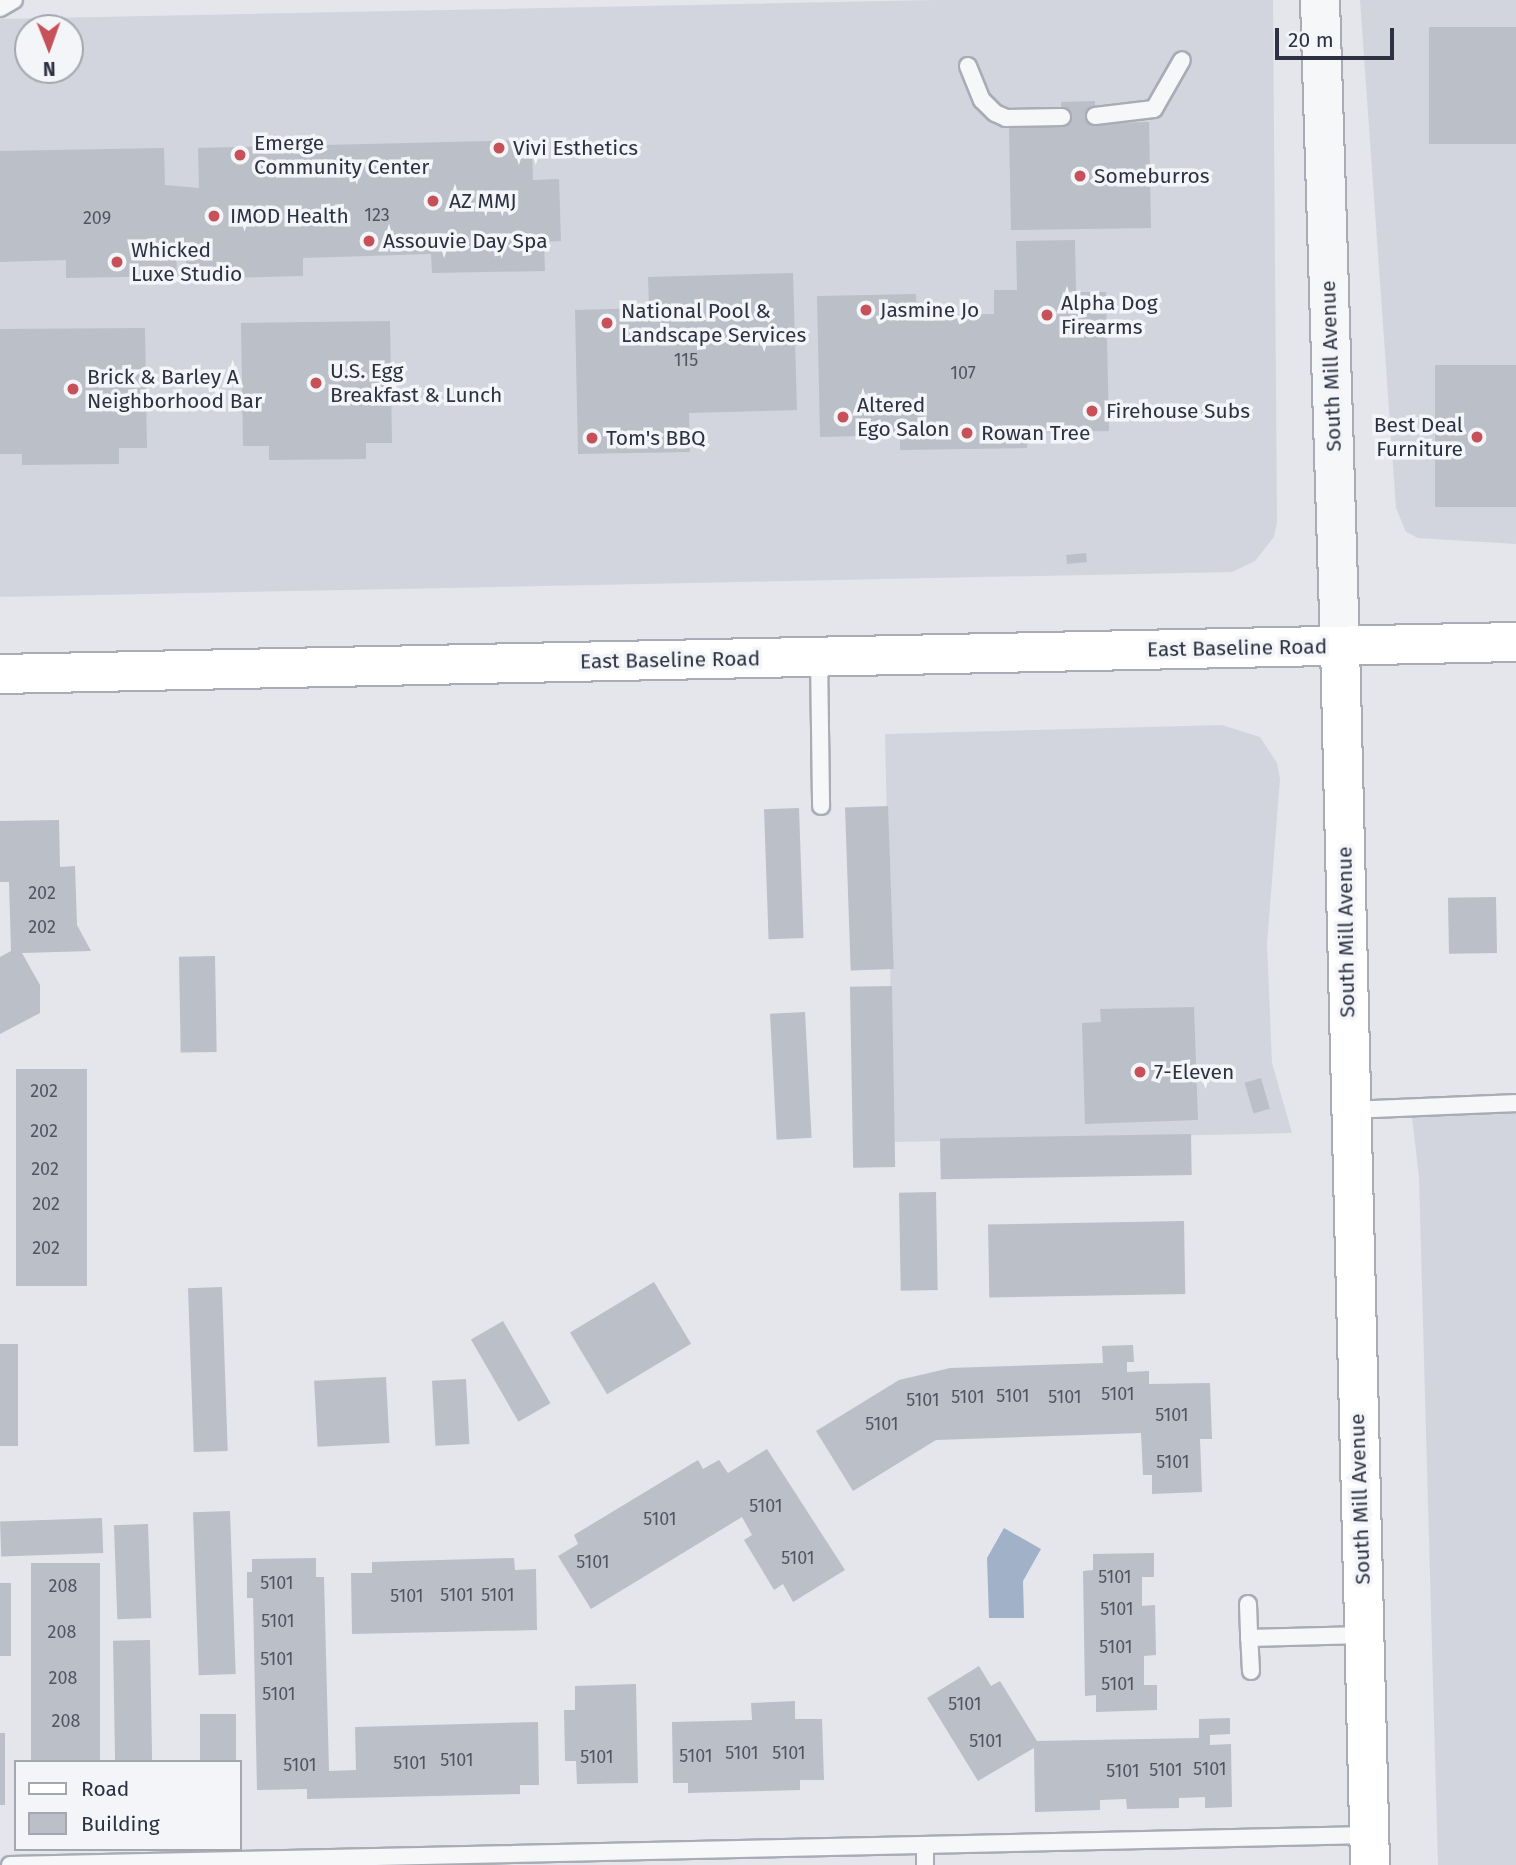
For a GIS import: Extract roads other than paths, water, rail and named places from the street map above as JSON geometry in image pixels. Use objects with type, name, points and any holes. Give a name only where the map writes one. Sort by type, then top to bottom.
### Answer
[{"type":"main road","name":"East Baseline Road","points":[[0,674],[1516,642]]},
{"type":"main road","name":"South Mill Avenue","points":[[1340,646],[1349,1110],[1370,1850]]},
{"type":"street","name":"South Mill Avenue","points":[[1320,0],[1340,646]]},
{"type":"lane","points":[[0,8],[14,0]]},
{"type":"lane","points":[[1095,116],[1154,108],[1182,60]]},
{"type":"lane","points":[[968,66],[982,100],[995,113],[1006,118],[1062,117]]},
{"type":"lane","points":[[819,657],[821,806]]},
{"type":"lane","points":[[1349,1110],[1516,1103]]},
{"type":"lane","points":[[1248,1604],[1251,1671]]},
{"type":"lane","points":[[1249,1638],[1364,1635]]},
{"type":"lane","points":[[925,1845],[925,1865]]},
{"type":"lane","points":[[10,1865],[925,1845],[1370,1850]]},
{"type":"water","points":[[1004,1528],[1041,1549],[1023,1581],[1024,1618],[989,1618],[987,1558]]},
{"type":"place","name":"Vivi Esthetics","points":[[499,148]]},
{"type":"place","name":"Emerge Community Center","points":[[240,155]]},
{"type":"place","name":"Someburros","points":[[1080,176]]},
{"type":"place","name":"AZ MMJ","points":[[433,201]]},
{"type":"place","name":"IMOD Health","points":[[214,216]]},
{"type":"place","name":"Assouvie Day Spa","points":[[369,241]]},
{"type":"place","name":"Whicked Luxe Studio","points":[[117,262]]},
{"type":"place","name":"Jasmine Jo","points":[[866,310]]},
{"type":"place","name":"Alpha Dog Firearms","points":[[1047,315]]},
{"type":"place","name":"National Pool & Landscape Services","points":[[607,323]]},
{"type":"place","name":"U.S. Egg Breakfast & Lunch","points":[[316,383]]},
{"type":"place","name":"Brick & Barley A Neighborhood Bar","points":[[73,389]]},
{"type":"place","name":"Firehouse Subs","points":[[1092,411]]},
{"type":"place","name":"Altered Ego Salon","points":[[843,417]]},
{"type":"place","name":"Rowan Tree","points":[[967,433]]},
{"type":"place","name":"Best Deal Furniture","points":[[1477,437]]},
{"type":"place","name":"Tom's BBQ","points":[[592,438]]},
{"type":"place","name":"7-Eleven","points":[[1140,1072]]}]
